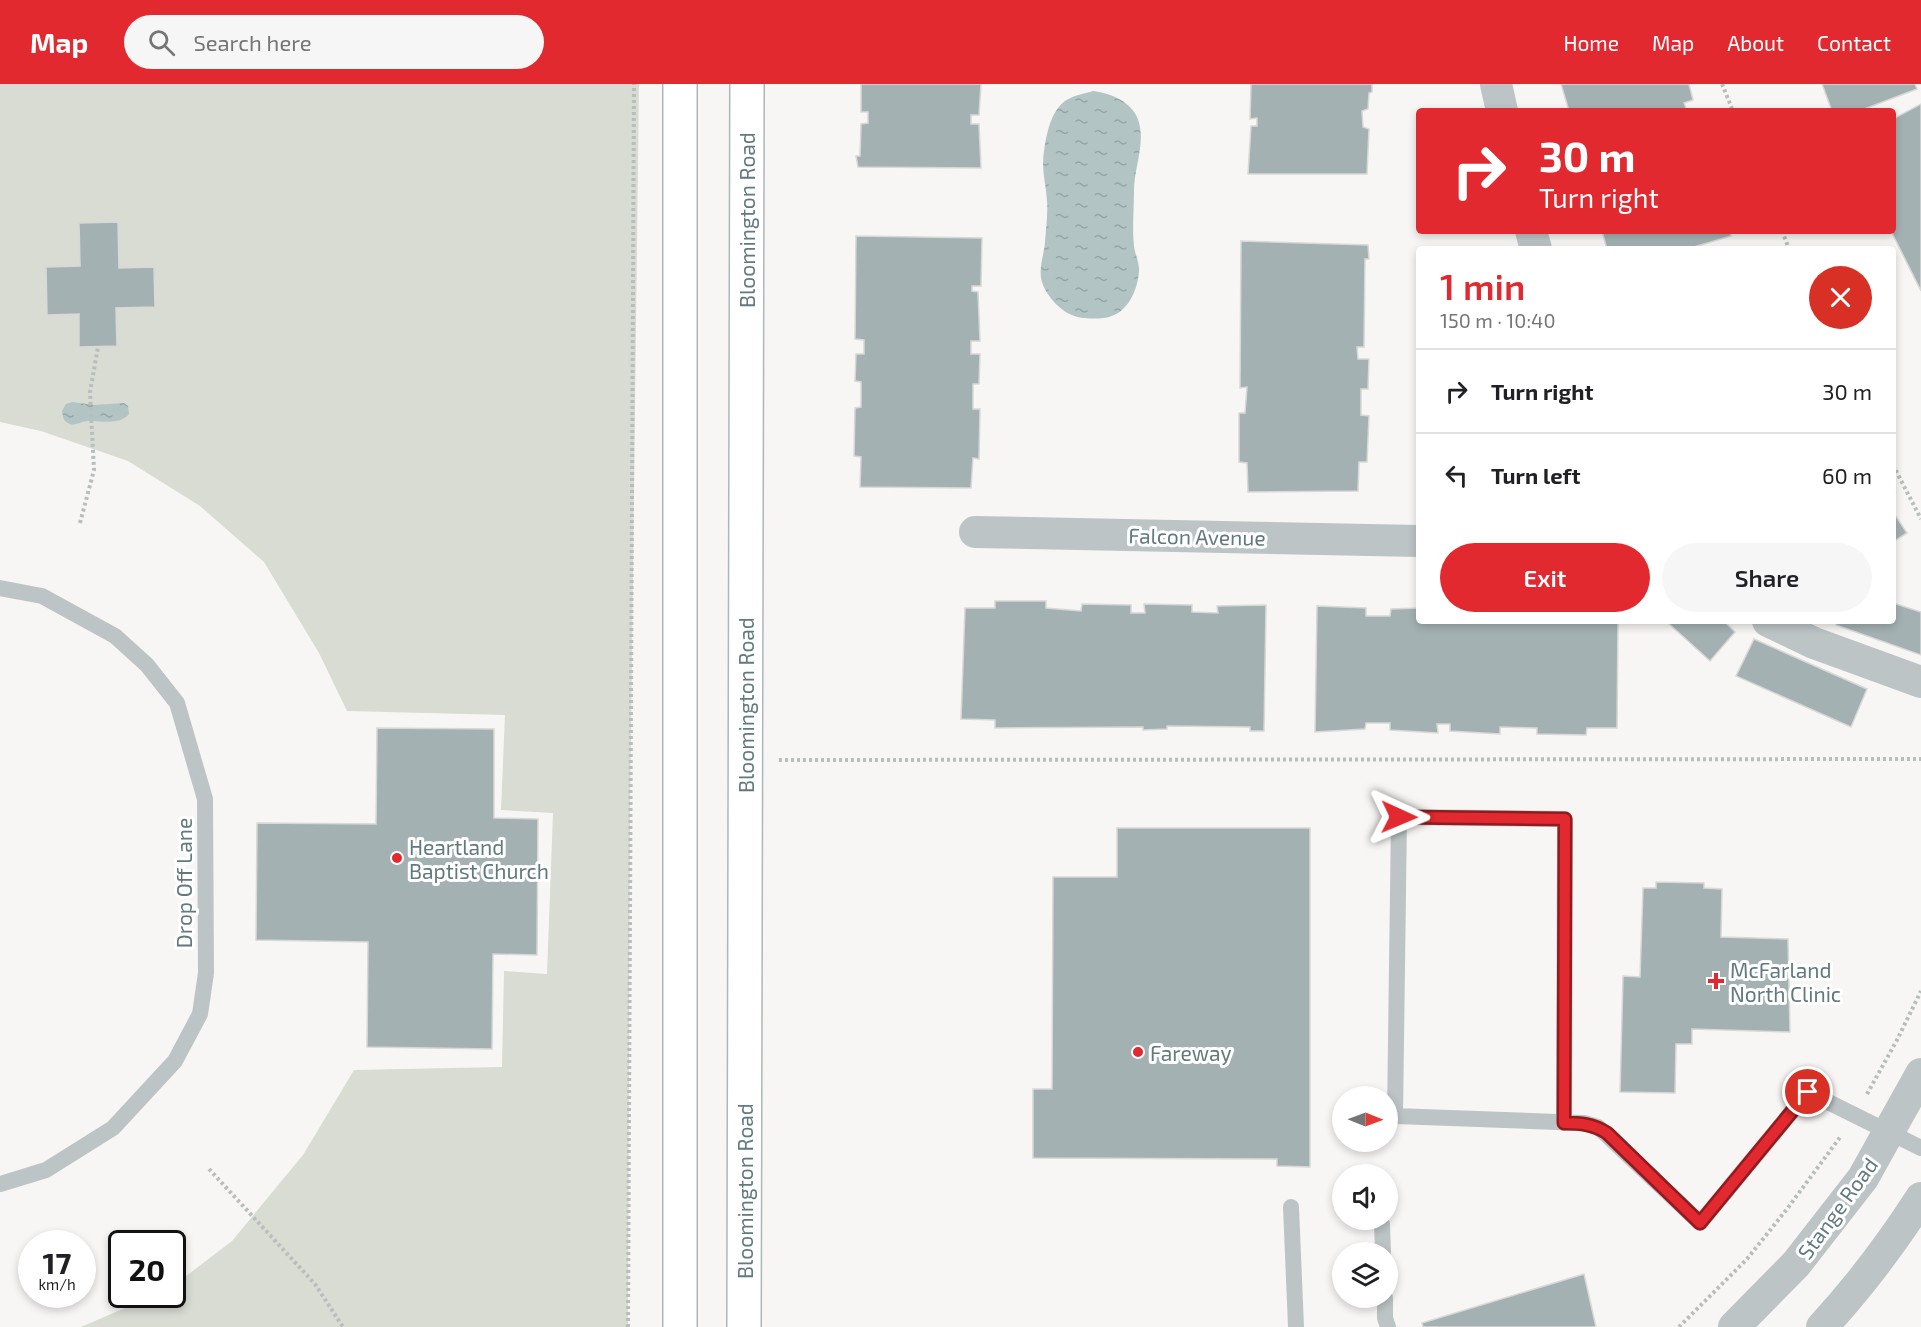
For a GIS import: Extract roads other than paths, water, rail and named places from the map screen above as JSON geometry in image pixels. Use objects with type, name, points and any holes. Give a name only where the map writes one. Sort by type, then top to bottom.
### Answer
[{"type":"main road","points":[[680,84],[680,1327]]},
{"type":"main road","name":"Bloomington Road","points":[[744,1327],[747,84]]},
{"type":"street","points":[[1496,84],[1501,108]]},
{"type":"street","name":"Falcon Avenue","points":[[975,532],[1416,541]]},
{"type":"street","points":[[1774,624],[1814,643],[1921,682]]},
{"type":"street","name":"Stange Road","points":[[1734,1327],[1796,1264],[1863,1178],[1921,1074]]},
{"type":"street","points":[[1822,1327],[1839,1309],[1921,1198]]},
{"type":"lane","name":"Drop Off Lane","points":[[0,588],[42,596],[115,636],[147,665],[177,703],[205,799],[206,973],[200,1014],[175,1061],[113,1128],[46,1170],[0,1184]]},
{"type":"lane","points":[[1564,1123],[1565,819],[1399,817],[1395,1116],[1564,1123],[1584,1123],[1598,1127],[1700,1223],[1808,1092],[1921,1148]]},
{"type":"lane","points":[[1291,1207],[1296,1327]]},
{"type":"lane","points":[[1385,1308],[1388,1327]]},
{"type":"water","points":[[1093,91],[1105,93],[1123,101],[1133,110],[1139,124],[1141,143],[1134,191],[1133,239],[1139,269],[1136,288],[1129,302],[1118,313],[1091,319],[1067,313],[1058,306],[1044,287],[1041,272],[1047,211],[1043,158],[1048,129],[1055,113],[1065,101]]},
{"type":"water","points":[[72,402],[94,405],[124,403],[128,406],[129,414],[115,421],[87,421],[70,424],[64,420],[62,411],[66,404]]},
{"type":"place","name":"Heartland Baptist Church","points":[[397,858]]},
{"type":"place","name":"McFarland North Clinic","points":[[1716,981]]},
{"type":"place","name":"Fareway","points":[[1138,1052]]}]
